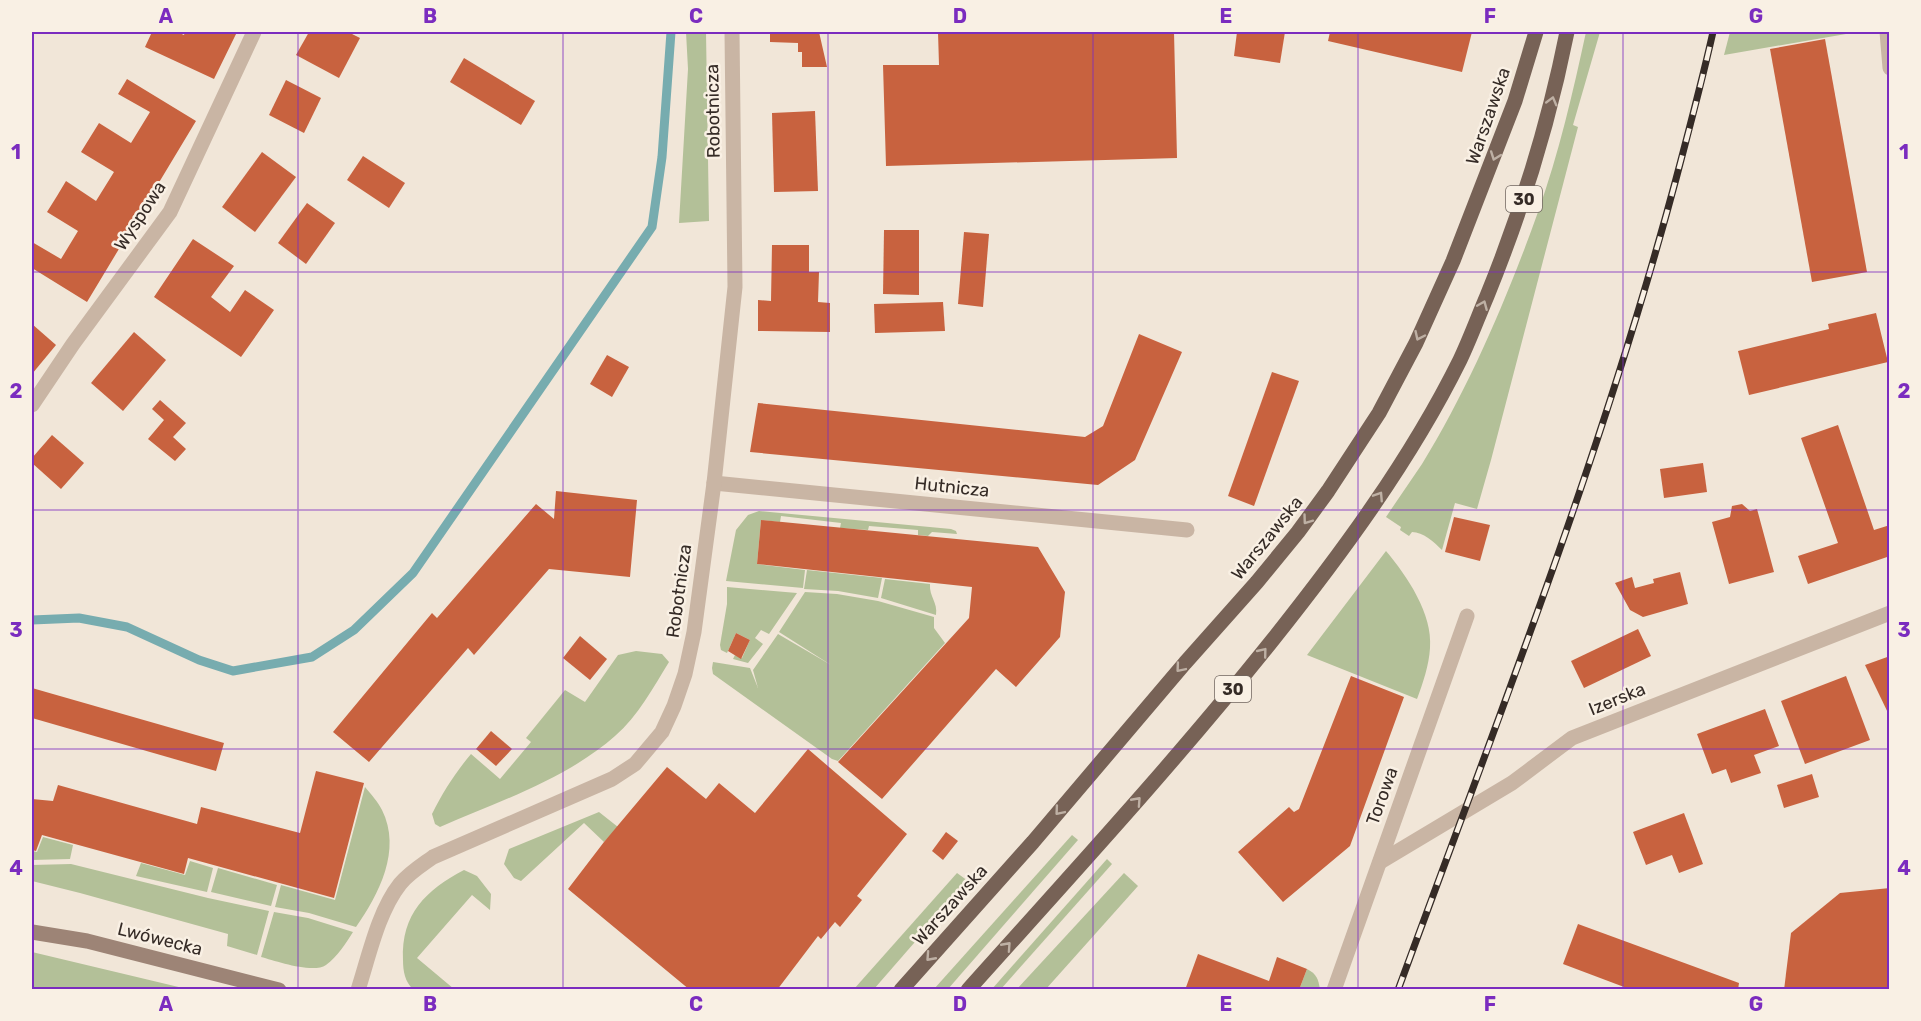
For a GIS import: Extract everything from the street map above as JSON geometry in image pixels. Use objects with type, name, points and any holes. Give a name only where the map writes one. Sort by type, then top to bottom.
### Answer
[{"type":"main road","name":"Warszawska","points":[[902,990],[1034,842],[1185,663],[1257,582],[1328,491],[1379,413],[1416,343],[1453,261],[1515,101],[1536,32]]},
{"type":"main road","name":"30","points":[[968,990],[1155,781],[1232,690],[1304,600],[1366,516],[1420,433],[1460,359],[1505,252],[1540,144],[1559,73],[1567,32]]},
{"type":"street","name":"Wyspowa","points":[[32,405],[73,344],[170,212],[254,32]]},
{"type":"street","name":"Robotnicza","points":[[358,990],[390,899],[402,882],[433,857],[612,780],[634,764],[662,732],[675,706],[692,643],[714,483],[735,287],[732,32]]},
{"type":"street","points":[[1887,32],[1890,68]]},
{"type":"street","name":"Hutnicza","points":[[714,483],[1187,530]]},
{"type":"street","name":"Izerska","points":[[1380,862],[1512,783],[1572,738],[1890,613]]},
{"type":"street","name":"Torowa","points":[[1334,990],[1467,616]]},
{"type":"street","name":"Lwówecka","points":[[32,932],[87,941],[279,990]]},
{"type":"green space","points":[[686,32],[706,32],[709,221],[679,223],[688,69]]},
{"type":"green space","points":[[1586,32],[1600,32],[1573,125],[1578,127],[1491,460],[1477,509],[1455,503],[1442,550],[1420,534],[1412,532],[1409,536],[1400,530],[1401,527],[1386,517],[1439,435],[1501,309],[1553,167]]},
{"type":"green space","points":[[1730,32],[1846,32],[1846,34],[1724,55]]},
{"type":"green space","points":[[759,511],[951,529],[957,534],[932,532],[928,536],[918,535],[918,530],[869,526],[868,530],[840,528],[841,523],[781,516],[780,522],[761,520],[757,564],[805,570],[803,588],[726,581],[736,530],[748,515]]},
{"type":"green space","points":[[1386,551],[1417,596],[1430,635],[1425,674],[1417,699],[1307,655]]},
{"type":"green space","points":[[807,570],[882,578],[878,598],[838,591],[804,589]]},
{"type":"green space","points":[[885,579],[930,584],[936,615],[881,598]]},
{"type":"green space","points":[[727,587],[797,593],[769,634],[761,630],[755,638],[763,644],[748,663],[733,659],[735,655],[742,658],[750,640],[736,633],[727,653],[721,650]]},
{"type":"green space","points":[[805,592],[837,594],[878,601],[934,617],[934,628],[945,643],[838,761],[713,674],[713,662],[750,668],[758,688],[753,670],[778,634],[831,665],[779,632]]},
{"type":"green space","points":[[636,651],[662,654],[669,662],[638,711],[615,736],[575,765],[531,788],[440,827],[435,824],[432,814],[440,798],[471,754],[500,779],[531,742],[526,738],[565,690],[585,702],[618,655]]},
{"type":"green space","points":[[365,787],[380,807],[388,825],[390,841],[389,856],[380,886],[356,927],[309,913],[275,907],[281,885],[335,900]]},
{"type":"green space","points":[[599,812],[618,827],[604,842],[584,823],[521,881],[514,878],[504,864],[509,849]]},
{"type":"green space","points":[[1072,835],[1078,840],[948,989],[934,989]]},
{"type":"green space","points":[[43,837],[73,845],[70,859],[32,860],[32,851],[37,852]]},
{"type":"green space","points":[[1107,859],[1112,864],[1001,989],[992,989]]},
{"type":"green space","points":[[190,861],[213,868],[207,892],[136,876],[141,863],[185,875]]},
{"type":"green space","points":[[71,864],[269,911],[257,955],[227,946],[228,934],[32,881],[32,865]]},
{"type":"green space","points":[[218,868],[277,885],[271,906],[211,892]]},
{"type":"green space","points":[[464,870],[477,876],[491,894],[490,910],[472,895],[417,958],[454,989],[413,989],[408,983],[403,968],[403,944],[411,917],[427,895]]},
{"type":"green space","points":[[957,873],[968,881],[874,989],[854,989]]},
{"type":"green space","points":[[1124,873],[1138,886],[1046,989],[1017,989]]},
{"type":"green space","points":[[274,912],[308,918],[353,932],[338,954],[326,965],[312,968],[285,964],[261,957]]},
{"type":"green space","points":[[32,952],[187,989],[32,989]]},
{"type":"green space","points":[[1307,969],[1316,977],[1320,989],[1299,990]]},
{"type":"building","points":[[152,32],[177,32],[184,35],[185,32],[237,32],[214,79],[145,47]]},
{"type":"building","points":[[309,32],[348,32],[360,38],[339,78],[296,55]]},
{"type":"building","points":[[770,32],[819,32],[827,67],[802,67],[802,52],[798,52],[798,43],[770,42]]},
{"type":"building","points":[[938,32],[1174,32],[1177,158],[886,166],[883,65],[939,65]]},
{"type":"building","points":[[1237,32],[1285,32],[1280,63],[1234,56]]},
{"type":"building","points":[[1330,32],[1472,32],[1462,72],[1328,41]]},
{"type":"building","points":[[1825,39],[1867,272],[1812,282],[1770,49]]},
{"type":"building","points":[[464,58],[535,101],[521,125],[450,82]]},
{"type":"building","points":[[127,79],[196,121],[87,302],[32,268],[32,242],[61,259],[78,231],[47,212],[66,181],[96,201],[114,172],[81,152],[99,123],[131,143],[150,112],[118,94]]},
{"type":"building","points":[[286,80],[321,98],[304,133],[269,115]]},
{"type":"building","points":[[815,111],[818,191],[774,192],[772,113]]},
{"type":"building","points":[[262,152],[296,177],[255,232],[222,207]]},
{"type":"building","points":[[363,156],[405,183],[389,208],[347,180]]},
{"type":"building","points":[[307,203],[335,223],[306,264],[278,243]]},
{"type":"building","points":[[884,230],[919,230],[919,295],[883,294]]},
{"type":"building","points":[[964,232],[989,234],[983,307],[958,304]]},
{"type":"building","points":[[193,239],[234,266],[211,297],[230,312],[245,290],[274,310],[241,357],[154,297]]},
{"type":"building","points":[[772,245],[809,245],[809,272],[819,272],[818,302],[830,303],[830,332],[758,331],[758,300],[771,301]]},
{"type":"building","points":[[943,302],[945,331],[875,333],[874,304]]},
{"type":"building","points":[[1876,313],[1888,362],[1749,395],[1738,351],[1829,329],[1828,324]]},
{"type":"building","points":[[32,324],[56,345],[32,374]]},
{"type":"building","points":[[134,332],[166,360],[123,411],[91,383]]},
{"type":"building","points":[[1139,334],[1182,352],[1135,460],[1098,485],[750,452],[758,403],[1085,437],[1103,426]]},
{"type":"building","points":[[607,355],[629,367],[612,397],[590,384]]},
{"type":"building","points":[[1272,372],[1299,381],[1254,506],[1228,496]]},
{"type":"building","points":[[160,400],[186,423],[173,437],[186,449],[175,461],[148,439],[164,420],[152,409]]},
{"type":"building","points":[[1838,425],[1874,530],[1890,525],[1890,556],[1808,584],[1798,556],[1838,543],[1801,438]]},
{"type":"building","points":[[52,435],[84,463],[61,489],[32,463],[32,458]]},
{"type":"building","points":[[1703,463],[1707,492],[1664,498],[1660,469]]},
{"type":"building","points":[[556,491],[637,500],[630,577],[549,569],[474,655],[468,648],[369,762],[333,732],[432,613],[437,618],[536,504],[554,519]]},
{"type":"building","points":[[1742,504],[1750,511],[1757,509],[1774,572],[1729,584],[1712,522],[1730,517],[1732,506]]},
{"type":"building","points":[[1454,517],[1490,525],[1480,561],[1445,552]]},
{"type":"building","points":[[761,520],[1038,547],[1065,592],[1060,637],[1016,687],[996,669],[882,799],[838,762],[969,618],[972,587],[757,564]]},
{"type":"building","points":[[1680,572],[1688,604],[1643,617],[1630,610],[1615,583],[1632,577],[1635,588],[1654,583],[1653,579]]},
{"type":"building","points":[[1638,629],[1651,656],[1584,688],[1571,661]]},
{"type":"building","points":[[736,633],[750,640],[741,659],[728,651]]},
{"type":"building","points":[[580,636],[607,659],[590,680],[563,658]]},
{"type":"building","points":[[1890,656],[1890,717],[1865,665]]},
{"type":"building","points":[[1351,676],[1404,697],[1350,846],[1283,902],[1238,852],[1289,807],[1294,812],[1299,809]]},
{"type":"building","points":[[1846,676],[1870,740],[1805,764],[1781,701]]},
{"type":"building","points":[[32,688],[224,743],[216,771],[32,718]]},
{"type":"building","points":[[1765,709],[1779,746],[1754,755],[1761,773],[1731,783],[1726,769],[1712,774],[1697,734]]},
{"type":"building","points":[[491,731],[512,749],[496,766],[476,749]]},
{"type":"building","points":[[808,749],[907,834],[857,896],[862,900],[840,927],[835,922],[821,939],[818,936],[777,990],[690,990],[568,889],[667,767],[706,799],[719,783],[755,813]]},
{"type":"building","points":[[316,771],[364,783],[334,898],[188,858],[184,874],[42,835],[36,851],[32,850],[32,799],[53,801],[58,785],[197,824],[201,807],[300,833]]},
{"type":"building","points":[[1812,774],[1819,797],[1784,808],[1777,785]]},
{"type":"building","points":[[1684,813],[1703,864],[1679,873],[1672,855],[1646,865],[1633,832]]},
{"type":"building","points":[[946,832],[958,841],[943,860],[932,851]]},
{"type":"building","points":[[1890,888],[1890,990],[1784,990],[1791,933],[1840,893]]},
{"type":"building","points":[[1578,924],[1739,983],[1738,990],[1632,990],[1563,964]]},
{"type":"building","points":[[1198,954],[1269,981],[1277,957],[1307,969],[1299,990],[1185,990]]},
{"type":"waterway","points":[[32,620],[79,618],[127,627],[199,660],[233,671],[312,657],[354,630],[413,573],[652,227],[662,157],[671,32]]},
{"type":"railway","points":[[1398,990],[1582,486],[1647,282],[1713,32]]}]
